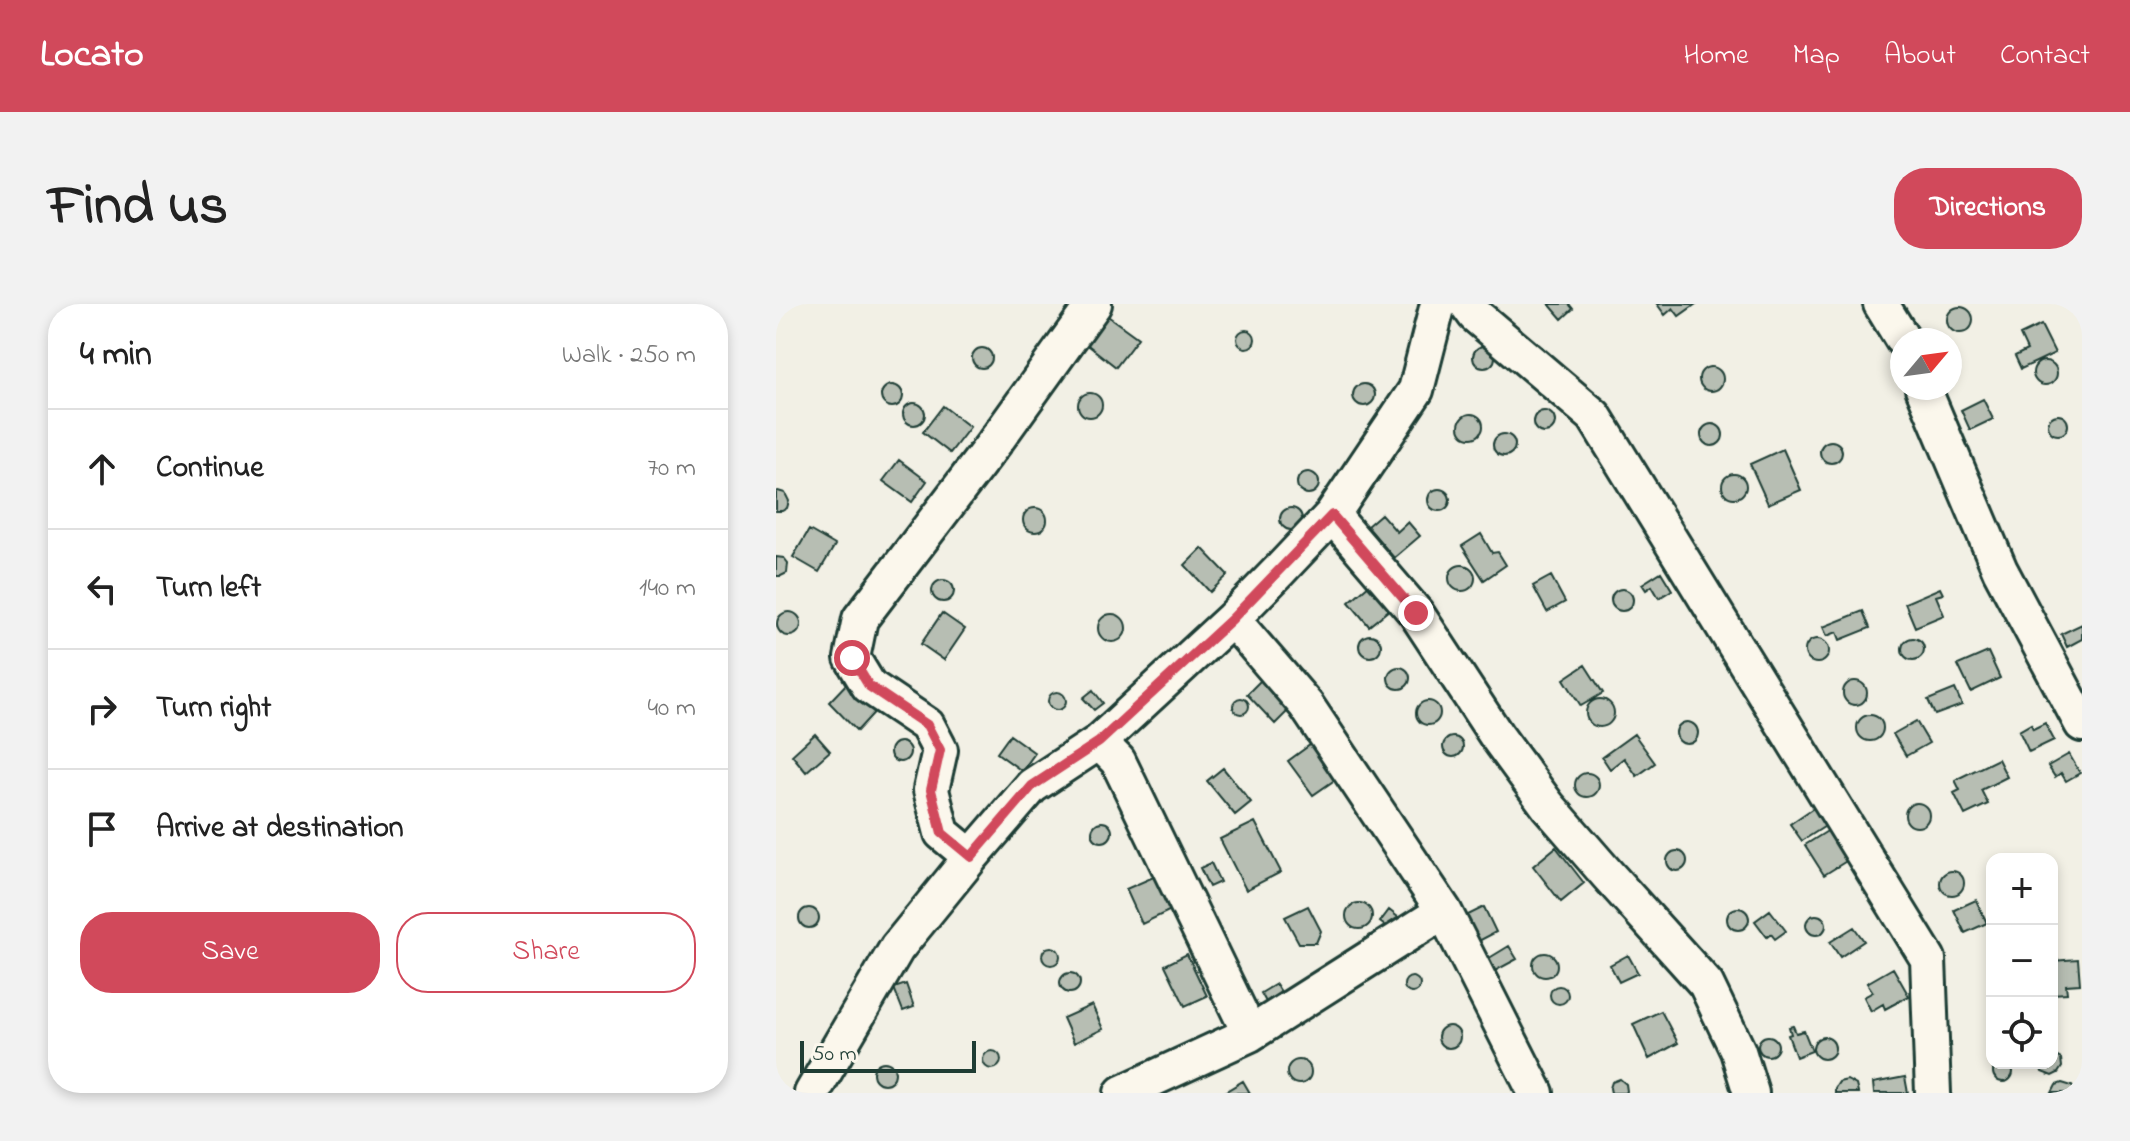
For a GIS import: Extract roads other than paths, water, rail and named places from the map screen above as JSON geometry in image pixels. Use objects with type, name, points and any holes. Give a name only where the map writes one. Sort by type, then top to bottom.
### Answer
[{"type":"street","points":[[971,857],[942,833],[931,790],[940,750],[927,725],[869,686],[852,658],[860,619],[995,442],[1094,304]]},
{"type":"street","points":[[812,1093],[897,948],[1032,786],[1099,742],[1232,619],[1332,515],[1416,390],[1438,304]]},
{"type":"street","points":[[1467,304],[1475,315],[1594,416],[1928,959],[1933,1093]]},
{"type":"street","points":[[1881,304],[1896,328]]},
{"type":"street","points":[[1928,400],[2000,570],[2082,724]]},
{"type":"street","points":[[1332,515],[1416,613],[1496,735],[1548,806],[1706,984],[1738,1051],[1751,1093]]},
{"type":"street","points":[[1232,619],[1306,705],[1444,911],[1536,1093]]},
{"type":"street","points":[[1099,742],[1118,761],[1250,1034]]},
{"type":"street","points":[[1122,1093],[1250,1034],[1444,911]]}]
